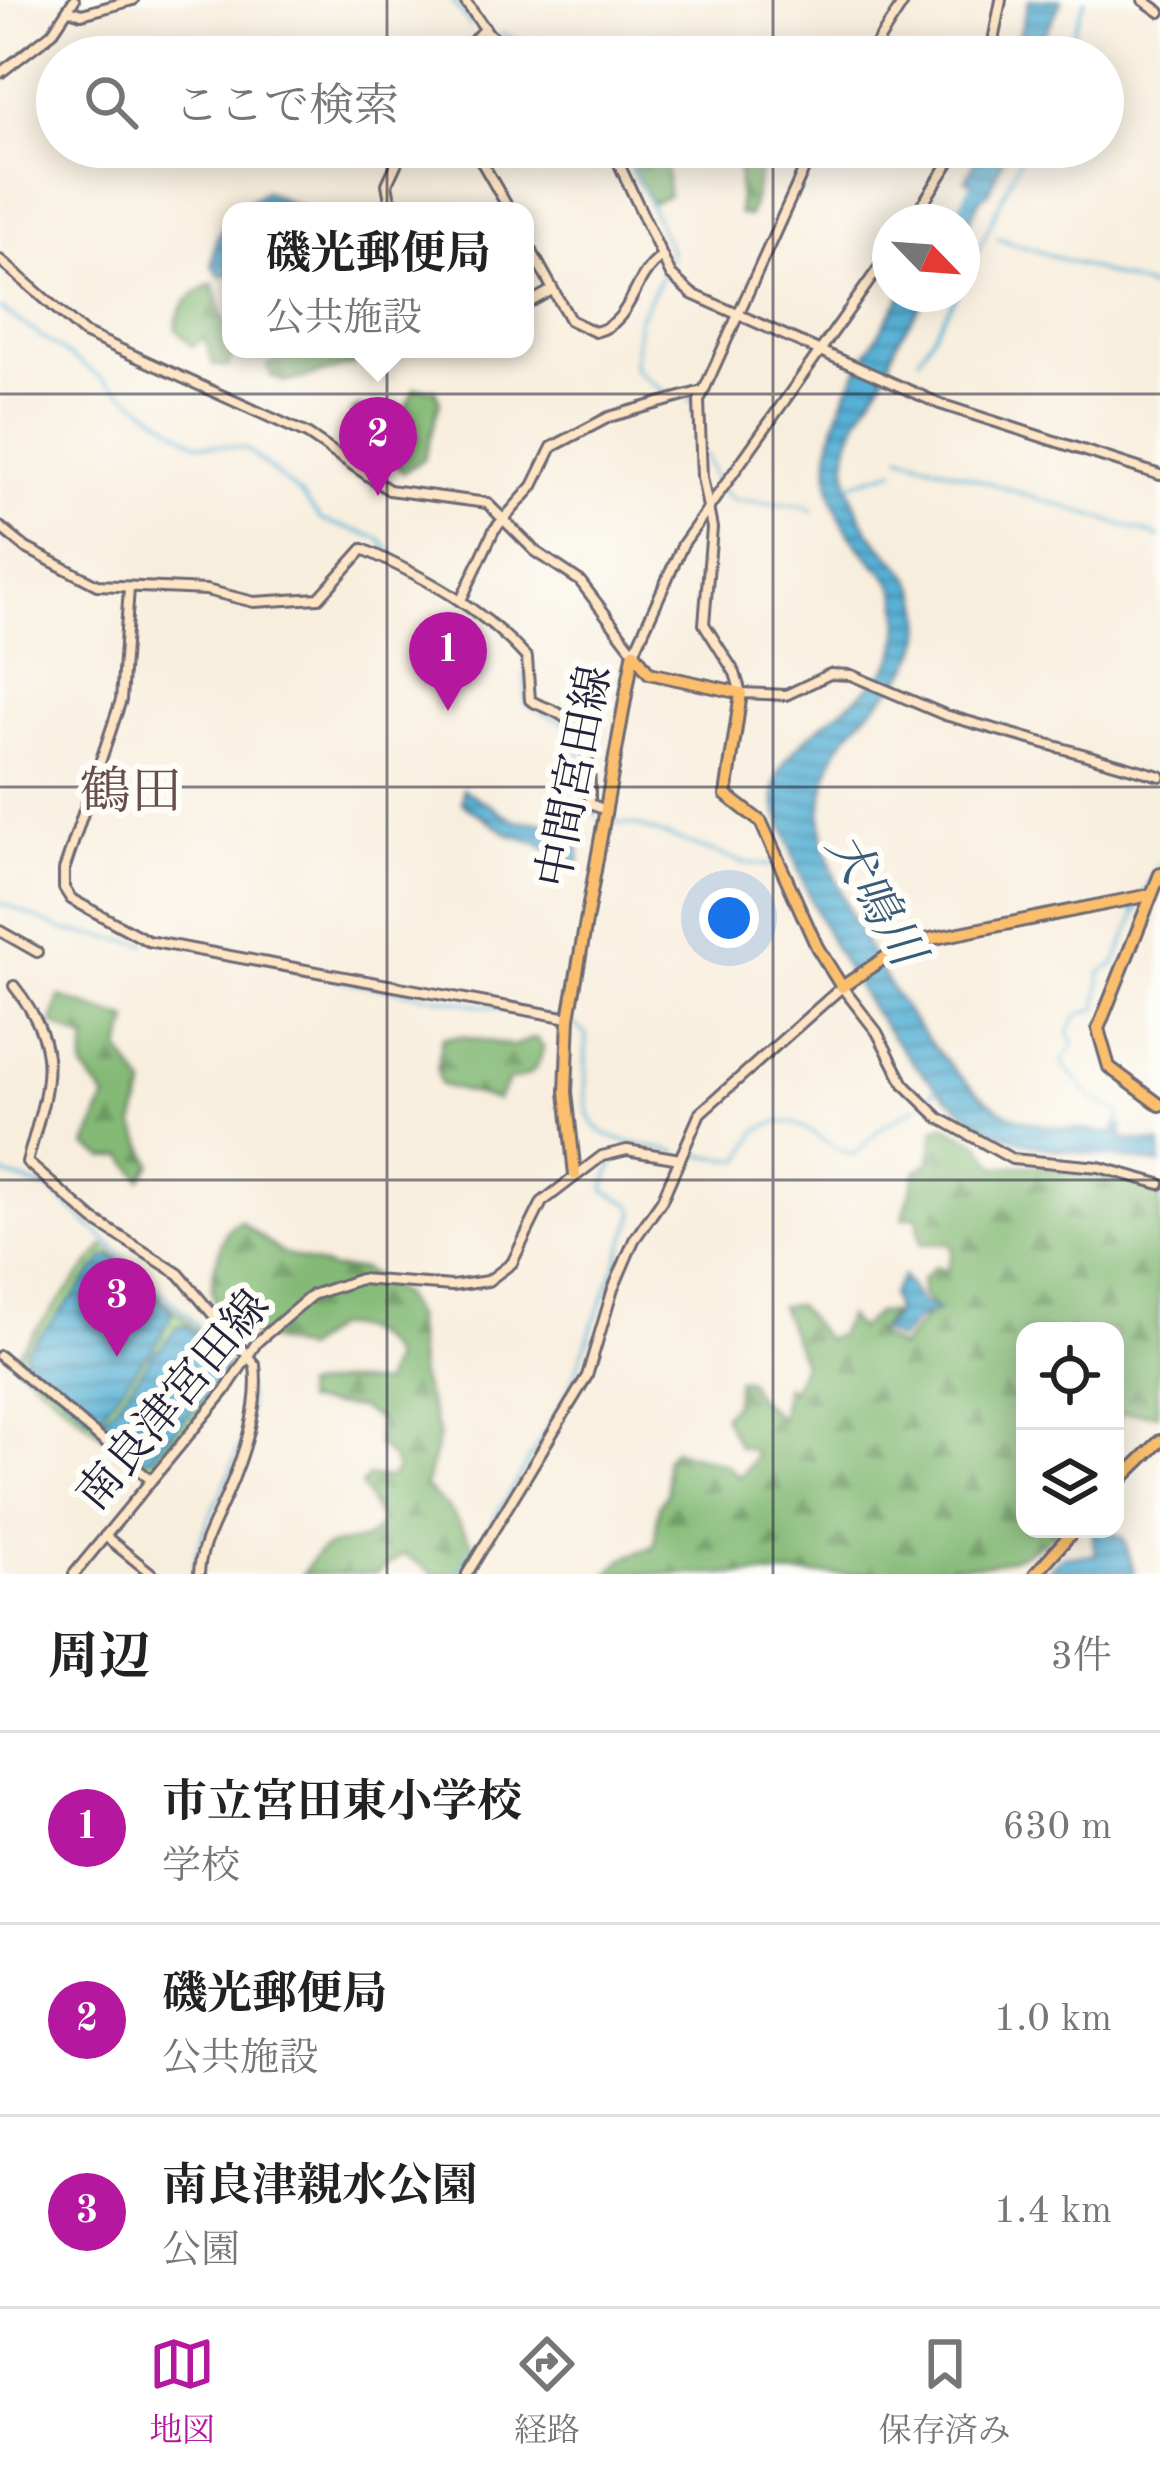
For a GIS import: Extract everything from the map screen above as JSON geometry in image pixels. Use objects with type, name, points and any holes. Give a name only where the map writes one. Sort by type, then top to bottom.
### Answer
[{"type":"main road","name":"中間宮田線","points":[[634,652],[649,673],[741,693]]},
{"type":"main road","name":"中間宮田線","points":[[575,1175],[566,1092],[569,1018],[634,652]]},
{"type":"main road","points":[[741,693],[725,795],[761,821],[817,947],[844,986],[890,954],[920,941],[1150,895]]},
{"type":"main road","points":[[1160,874],[1103,1006],[1098,1036],[1103,1058],[1118,1077],[1160,1105]]},
{"type":"main road","points":[[1124,1476],[1160,1441]]},
{"type":"main road","points":[[1035,1574],[1067,1538]]},
{"type":"street","points":[[47,36],[71,5],[82,14],[133,0]]},
{"type":"street","points":[[464,0],[494,36]]},
{"type":"street","points":[[882,36],[905,0]]},
{"type":"street","points":[[994,36],[1001,0]]},
{"type":"street","points":[[1143,0],[1160,12]]},
{"type":"street","points":[[477,36],[484,28]]},
{"type":"street","points":[[0,73],[36,46]]},
{"type":"street","points":[[390,202],[387,184],[394,168]]},
{"type":"street","points":[[485,168],[505,202]]},
{"type":"street","points":[[621,168],[662,257],[683,289],[978,418],[1160,476]]},
{"type":"street","points":[[804,168],[702,391],[698,417],[710,502],[704,624],[735,673],[741,693],[786,695],[830,674],[852,675],[905,699],[1160,776]]},
{"type":"street","points":[[923,204],[946,168]]},
{"type":"street","points":[[534,256],[569,320],[580,328],[602,331],[621,317],[649,268],[662,257]]},
{"type":"street","points":[[0,260],[84,333],[307,434],[389,490],[469,497],[502,516],[535,551],[580,581],[634,652]]},
{"type":"street","points":[[634,652],[661,583],[710,502],[872,277]]},
{"type":"street","points":[[534,299],[552,290]]},
{"type":"street","points":[[463,596],[502,516],[533,486],[552,447],[609,417],[702,391]]},
{"type":"street","points":[[0,527],[26,548],[97,585],[206,590],[254,602],[314,600],[328,592],[363,549],[463,596],[524,655],[530,700],[562,715],[576,730],[592,772],[590,804],[603,809]]},
{"type":"street","points":[[129,588],[118,709],[64,870],[64,888],[71,899],[148,940],[569,1018]]},
{"type":"street","points":[[0,931],[37,952]]},
{"type":"street","points":[[14,986],[41,1024],[51,1064],[27,1162],[94,1220],[179,1274],[249,1355],[256,1372],[252,1416],[229,1490],[202,1552],[200,1574]]},
{"type":"street","points":[[466,1574],[587,1376],[613,1288],[706,1104],[844,986],[877,1032],[904,1084],[939,1118],[1012,1159],[1099,1167],[1160,1184]]},
{"type":"street","name":"南良津宮田線","points":[[74,1574],[249,1355],[312,1295],[343,1281],[452,1286],[488,1280],[512,1262],[542,1202],[575,1175],[617,1151],[680,1159]]},
{"type":"street","points":[[0,1371],[4,1359],[151,1480]]},
{"type":"street","points":[[106,1536],[152,1574]]},
{"type":"green space","points":[[630,168],[666,168],[668,196],[651,203]]},
{"type":"green space","points":[[739,168],[761,168],[749,216],[739,214]]},
{"type":"green space","points":[[213,284],[222,314],[222,358],[231,358],[228,367],[213,365],[205,337],[192,346],[176,329],[179,314],[199,291]]},
{"type":"green space","points":[[283,358],[362,358],[285,383],[271,376],[267,365]]},
{"type":"green space","points":[[415,388],[435,390],[440,402],[424,458],[403,473],[389,453],[388,428],[359,425],[352,412],[359,407],[383,418],[402,415]]},
{"type":"green space","points":[[60,997],[129,1020],[120,1051],[145,1087],[134,1125],[152,1164],[141,1179],[124,1156],[105,1158],[86,1146],[106,1098],[83,1069],[86,1041],[52,1023]]},
{"type":"green space","points":[[462,1036],[513,1046],[536,1038],[543,1047],[533,1071],[509,1080],[497,1100],[441,1085],[437,1070],[442,1038]]},
{"type":"green space","points":[[944,1125],[979,1143],[996,1167],[1081,1170],[1122,1180],[1160,1197],[1157,1414],[1124,1413],[1124,1322],[1016,1322],[1016,1538],[1048,1538],[1035,1547],[995,1563],[952,1565],[945,1574],[607,1574],[624,1558],[654,1546],[659,1505],[668,1492],[665,1460],[673,1450],[725,1464],[740,1477],[755,1457],[753,1450],[739,1447],[723,1416],[734,1403],[737,1380],[747,1380],[758,1399],[781,1419],[785,1386],[792,1391],[803,1363],[780,1306],[797,1305],[825,1339],[838,1335],[847,1316],[858,1329],[876,1313],[893,1313],[876,1334],[900,1348],[934,1306],[922,1296],[921,1280],[936,1266],[946,1272],[953,1249],[948,1243],[921,1244],[917,1216],[903,1218],[916,1172],[929,1163],[935,1129]]},
{"type":"green space","points":[[240,1221],[281,1253],[333,1269],[362,1269],[402,1295],[414,1317],[420,1377],[439,1435],[425,1487],[450,1510],[474,1546],[466,1574],[434,1574],[404,1554],[376,1574],[302,1574],[325,1548],[365,1539],[376,1530],[381,1522],[361,1486],[368,1476],[390,1478],[397,1470],[378,1445],[378,1419],[358,1408],[304,1402],[302,1388],[341,1381],[383,1384],[392,1359],[375,1339],[350,1327],[333,1327],[303,1350],[232,1324],[214,1299],[212,1281],[224,1236]]},
{"type":"green space","points":[[104,1246],[195,1329],[233,1374],[157,1466],[141,1467],[18,1366],[15,1356]]},
{"type":"water","points":[[1029,0],[1062,0],[1044,36],[1019,36]]},
{"type":"water","points":[[972,168],[999,168],[989,193],[978,204],[965,204],[973,183],[966,180]]},
{"type":"water","points":[[265,191],[289,202],[248,202]]},
{"type":"water","points":[[222,230],[221,276],[212,265]]},
{"type":"water","points":[[892,312],[917,312],[856,424],[847,474],[868,529],[916,588],[923,618],[913,661],[854,726],[832,761],[821,821],[834,875],[892,990],[945,1060],[973,1088],[1000,1109],[1027,1121],[1114,1134],[1117,1124],[1122,1126],[1122,1139],[1160,1143],[1160,1165],[1012,1138],[959,1107],[896,1042],[843,963],[804,884],[778,814],[775,787],[786,760],[879,678],[898,644],[896,592],[851,536],[835,505],[829,474],[840,410]]},
{"type":"water","points":[[463,789],[516,821],[544,823],[578,839],[580,870],[536,842],[510,835],[462,803]]},
{"type":"water","points":[[114,1257],[173,1312],[153,1350],[157,1352],[179,1326],[187,1326],[227,1372],[152,1458],[143,1459],[99,1426],[98,1419],[112,1410],[153,1355],[148,1353],[102,1412],[90,1418],[26,1362],[25,1350],[104,1258]]},
{"type":"water","points":[[903,1276],[920,1302],[939,1310],[918,1318],[899,1340],[880,1331],[896,1314],[891,1295]]},
{"type":"water","points":[[1093,1538],[1122,1538],[1135,1574],[1043,1574],[1063,1556],[1095,1555]]},
{"type":"waterway","points":[[451,0],[470,25]]},
{"type":"waterway","points":[[1072,36],[1085,0]]},
{"type":"waterway","points":[[502,34],[508,36]]},
{"type":"waterway","points":[[633,168],[671,252],[670,261]]},
{"type":"waterway","points":[[980,246],[1015,168]]},
{"type":"waterway","name":"犬鳴川","points":[[964,204],[973,187]]},
{"type":"waterway","points":[[997,238],[1160,291]]},
{"type":"waterway","points":[[665,269],[639,319],[634,368],[667,394],[681,394]]},
{"type":"waterway","points":[[0,308],[197,444],[245,448],[302,496],[321,520],[379,538],[398,560],[459,593]]},
{"type":"waterway","points":[[919,358],[946,312]]},
{"type":"waterway","points":[[689,400],[695,400],[698,449]]},
{"type":"waterway","points":[[705,455],[717,486],[733,500],[805,506],[813,511]]},
{"type":"waterway","points":[[901,455],[1160,537]]},
{"type":"waterway","points":[[847,485],[895,470]]},
{"type":"waterway","points":[[468,597],[519,636],[524,651]]},
{"type":"waterway","points":[[525,672],[526,704],[565,723],[585,764]]},
{"type":"waterway","points":[[586,790],[583,803],[597,816]]},
{"type":"waterway","points":[[610,822],[636,825],[745,863],[775,866]]},
{"type":"waterway","points":[[1144,894],[1160,863]]},
{"type":"waterway","points":[[0,902],[63,930],[146,944]]},
{"type":"waterway","points":[[1117,1128],[1121,1113],[1091,1098],[1062,1062],[1074,1044],[1068,1031],[1079,1014],[1097,1009],[1101,972],[1115,964],[1138,908],[1131,911],[1140,902]]},
{"type":"waterway","points":[[339,980],[561,1020]]},
{"type":"waterway","points":[[574,1024],[586,1035],[586,1093],[594,1124],[620,1140],[677,1152]]},
{"type":"waterway","points":[[923,1101],[938,1087]]},
{"type":"waterway","points":[[687,1154],[742,1160],[757,1131],[786,1122],[855,1154],[882,1127],[918,1106]]},
{"type":"waterway","points":[[454,1574],[488,1530],[567,1394],[635,1214],[632,1205],[604,1190],[615,1157]]},
{"type":"waterway","points":[[0,1173],[51,1190],[191,1319],[235,1368]]},
{"type":"waterway","points":[[194,1574],[197,1552],[247,1422],[248,1398],[241,1376]]},
{"type":"place","name":"磯光郵便局","points":[[378,496]]},
{"type":"place","name":"市立宮田東小学校","points":[[448,711]]},
{"type":"place","name":"南良津親水公園","points":[[117,1357]]},
{"type":"district","name":"鶴田","points":[[131,794]]}]
